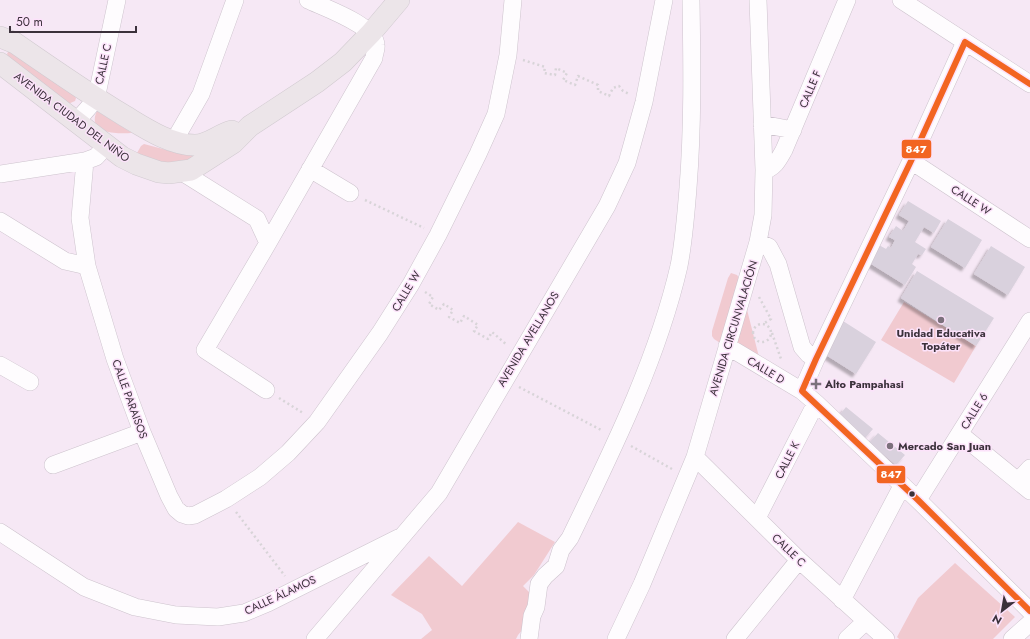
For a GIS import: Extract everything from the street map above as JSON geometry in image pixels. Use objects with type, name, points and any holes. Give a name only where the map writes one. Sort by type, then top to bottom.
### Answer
[{"type":"main road","name":"AVENIDA CIUDAD DEL NIÑO","points":[[0,63],[122,157],[136,164],[159,172],[182,172],[191,170],[204,163],[233,143],[250,126],[317,82],[343,62],[371,33],[399,0]]},
{"type":"main road","name":"AVENIDA CIUDAD DEL NIÑO","points":[[0,37],[15,43],[96,99],[143,127],[174,141],[195,145],[208,143],[226,132],[250,126]]},
{"type":"street","name":"CALLE C","points":[[76,122],[96,99],[117,0]]},
{"type":"street","points":[[174,141],[201,94],[235,0]]},
{"type":"street","points":[[266,390],[205,350],[374,58],[376,45],[371,33],[358,23],[308,0]]},
{"type":"street","name":"CALLE W","points":[[195,515],[226,499],[260,477],[288,453],[317,422],[380,333],[411,284],[438,235],[496,114],[508,55],[513,0]]},
{"type":"street","name":"AVENIDA AVELLANOS","points":[[315,639],[439,493],[607,206],[627,163],[644,102],[664,0]]},
{"type":"street","points":[[528,639],[540,584],[545,576],[556,566],[561,550],[570,538],[618,439],[663,324],[679,265],[692,143],[690,0]]},
{"type":"street","name":"AVENIDA CIRCUNVALACIÓN","points":[[616,639],[642,584],[695,457],[758,242],[763,215],[764,170],[758,0]]},
{"type":"street","name":"CALLE F","points":[[764,170],[769,170],[773,167],[793,130],[847,0]]},
{"type":"street","points":[[901,0],[1030,84]]},
{"type":"street","points":[[802,391],[911,161],[965,42]]},
{"type":"street","points":[[762,124],[793,130]]},
{"type":"street","points":[[0,174],[85,161],[96,157],[106,146]]},
{"type":"street","name":"CALLE PARAISOS","points":[[85,161],[80,218],[87,266],[115,359],[142,432],[169,496],[176,509],[182,514],[188,516],[195,515]]},
{"type":"street","name":"CALLE W","points":[[911,161],[1030,239]]},
{"type":"street","points":[[310,169],[350,193]]},
{"type":"street","points":[[182,172],[257,219],[268,243]]},
{"type":"street","points":[[0,221],[65,261],[87,266]]},
{"type":"street","points":[[758,242],[769,247],[778,264],[802,347],[808,354],[816,359]]},
{"type":"street","name":"CALLE 6","points":[[918,500],[1030,321]]},
{"type":"street","name":"CALLE D","points":[[727,346],[802,391],[816,403],[918,500],[1030,611]]},
{"type":"street","points":[[0,365],[30,382]]},
{"type":"street","name":"CALLE K","points":[[757,518],[816,403]]},
{"type":"street","points":[[53,465],[142,432]]},
{"type":"street","points":[[960,434],[1024,486],[1030,468]]},
{"type":"street","name":"CALLE C","points":[[695,457],[799,560],[886,639]]},
{"type":"street","points":[[842,600],[902,486]]},
{"type":"street","name":"CALLE ÁLAMOS","points":[[0,532],[84,587],[135,607],[176,615],[218,617],[244,613],[404,535]]},
{"type":"street","points":[[735,639],[799,560]]},
{"type":"street","points":[[848,639],[866,621]]},
{"type":"street","points":[[1012,639],[1030,623]]},
{"type":"path","points":[[508,55],[545,67],[544,73],[555,75],[556,68],[567,73],[563,80],[575,85],[578,76],[598,85],[598,91],[609,96],[613,88],[619,86],[623,91],[644,102]]},
{"type":"path","points":[[350,193],[438,235]]},
{"type":"path","points":[[411,284],[433,297],[429,304],[439,310],[444,304],[453,310],[449,317],[460,324],[464,316],[478,325],[474,331],[488,339],[492,332],[519,354]]},
{"type":"path","points":[[756,302],[758,295],[771,319],[756,326],[753,329],[753,336],[757,341],[764,342],[770,337],[770,330]]},
{"type":"path","points":[[763,324],[769,327],[783,365]]},
{"type":"path","points":[[505,379],[686,477]]},
{"type":"path","points":[[266,390],[317,422]]},
{"type":"path","points":[[226,499],[295,589]]},
{"type":"shaded area","points":[[9,50],[74,95],[76,98],[75,101],[68,104],[8,56],[7,54]]},
{"type":"shaded area","points":[[97,111],[132,133],[112,133],[100,128],[96,124],[95,119]]},
{"type":"shaded area","points":[[144,144],[196,156],[188,161],[179,163],[160,162],[137,153]]},
{"type":"shaded area","points":[[731,273],[737,275],[739,278],[759,357],[749,362],[714,339],[712,336],[712,331],[728,278]]},
{"type":"shaded area","points":[[904,302],[976,346],[954,383],[881,340]]},
{"type":"shaded area","points":[[518,522],[555,542],[534,575],[523,586],[530,593],[523,629],[516,639],[421,639],[432,630],[422,614],[391,595],[429,556],[462,586]]},
{"type":"shaded area","points":[[955,563],[1015,617],[993,639],[899,639],[897,637],[918,598]]},
{"type":"building","points":[[908,201],[941,221],[934,233],[924,227],[915,242],[926,249],[922,255],[918,254],[912,264],[916,267],[905,285],[868,262],[879,245],[886,249],[888,246],[891,248],[895,240],[889,237],[896,226],[903,231],[909,221],[899,215]]},
{"type":"building","points":[[948,219],[982,240],[965,268],[931,247]]},
{"type":"building","points":[[991,246],[1025,267],[1008,295],[974,274]]},
{"type":"building","points":[[917,271],[994,318],[976,346],[901,298]]},
{"type":"building","points":[[843,321],[876,342],[856,374],[826,355]]},
{"type":"building","points":[[846,407],[873,429],[864,439],[838,417]]},
{"type":"building","points":[[878,433],[905,455],[896,465],[869,443]]},
{"type":"transit line","name":"847","points":[[1030,84],[965,42],[911,161],[802,391],[918,500],[1030,611]]},
{"type":"place","name":"Unidad Educativa Topáter","points":[[941,320]]},
{"type":"place","name":"Alto Pampahasi","points":[[816,384]]},
{"type":"place","name":"Mercado San Juan","points":[[890,446]]}]
